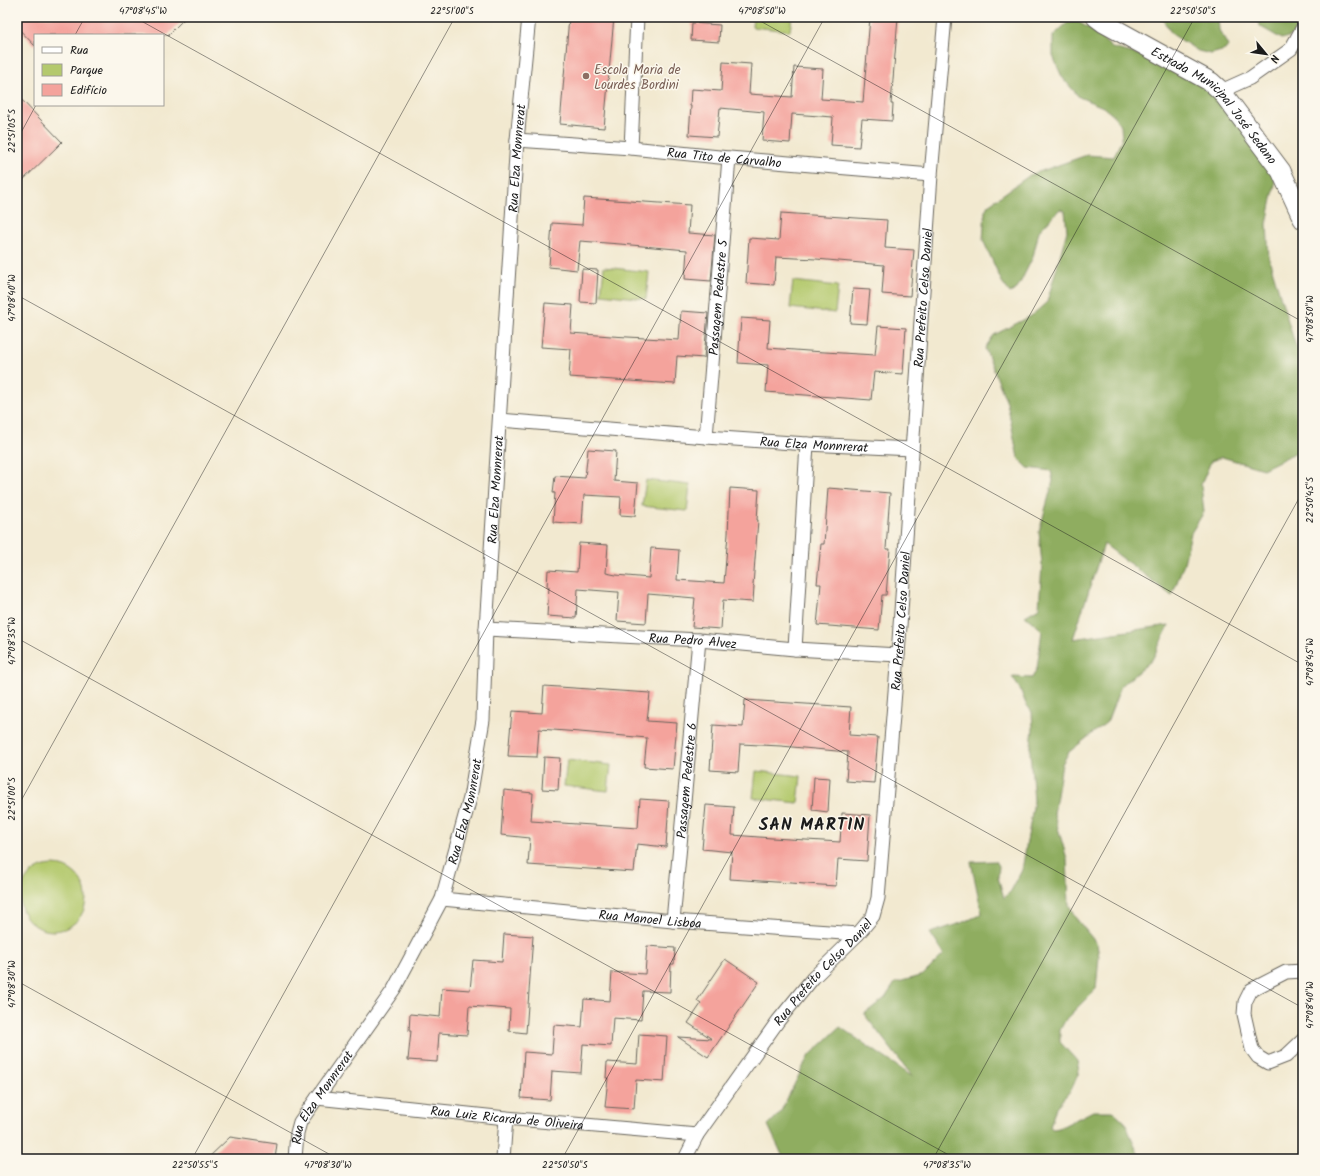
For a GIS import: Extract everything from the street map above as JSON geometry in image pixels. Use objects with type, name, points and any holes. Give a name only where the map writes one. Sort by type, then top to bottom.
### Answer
[{"type":"street","name":"Rua Elza Monnrerat","points":[[295,1159],[297,1133],[305,1112],[317,1098],[394,989],[442,899],[470,798],[483,720],[486,629],[517,140],[530,17]]},
{"type":"street","points":[[630,148],[637,17]]},
{"type":"street","name":"Rua Prefeito Celso Daniel","points":[[685,1159],[697,1135],[778,1021],[808,984],[874,916],[878,898],[898,655],[931,175],[945,17]]},
{"type":"street","name":"Estrada Municipal José Sedano","points":[[1096,17],[1104,23],[1211,82],[1221,91],[1281,171],[1303,219]]},
{"type":"street","points":[[1221,91],[1250,78],[1291,49],[1303,27]]},
{"type":"street","name":"Rua Tito de Carvalho","points":[[517,140],[630,148],[931,175]]},
{"type":"street","name":"Passagem Pedestre 5","points":[[706,437],[729,158]]},
{"type":"street","name":"Rua Elza Monnrerat","points":[[500,420],[706,437],[912,449]]},
{"type":"street","points":[[795,649],[807,444]]},
{"type":"street","name":"Rua Pedro Alvez","points":[[486,629],[699,640],[795,649],[898,655]]},
{"type":"street","name":"Passagem Pedestre 6","points":[[674,921],[699,640]]},
{"type":"street","name":"Rua Manoel Lisboa","points":[[442,899],[674,921],[858,934]]},
{"type":"street","points":[[1303,971],[1286,972],[1252,990],[1245,1002],[1244,1014],[1252,1049],[1258,1057],[1268,1063],[1286,1056],[1303,1040]]},
{"type":"street","name":"Rua Luiz Ricardo de Oliveira","points":[[317,1098],[506,1118],[697,1135]]},
{"type":"street","points":[[503,1159],[506,1118]]},
{"type":"green space","points":[[753,17],[792,17],[790,31],[752,27]]},
{"type":"green space","points":[[1161,17],[1218,17],[1219,30],[1228,46],[1225,50],[1211,54],[1198,51],[1172,34]]},
{"type":"green space","points":[[1255,17],[1303,17],[1303,20],[1291,36],[1282,39],[1261,27]]},
{"type":"green space","points":[[1078,22],[1094,31],[1112,48],[1140,55],[1181,71],[1218,97],[1273,168],[1275,184],[1267,224],[1269,259],[1296,347],[1303,361],[1303,454],[1297,452],[1263,469],[1222,457],[1211,461],[1201,485],[1204,512],[1191,533],[1184,563],[1172,596],[1104,544],[1073,639],[1169,625],[1152,660],[1121,686],[1107,722],[1069,752],[1062,764],[1054,814],[1067,859],[1069,905],[1075,917],[1097,944],[1099,957],[1096,989],[1066,1019],[1060,1030],[1060,1042],[1077,1061],[1079,1072],[1071,1090],[1056,1107],[1050,1127],[1053,1129],[1059,1128],[1093,1111],[1113,1111],[1124,1121],[1141,1159],[784,1159],[768,1125],[780,1113],[808,1057],[840,1027],[913,1077],[864,1014],[885,998],[895,983],[923,975],[944,954],[930,933],[964,922],[982,914],[971,862],[996,861],[999,866],[998,877],[1004,898],[1011,891],[1022,870],[1034,801],[1030,753],[1033,729],[1032,712],[1026,704],[1020,689],[1012,677],[1032,678],[1037,668],[1042,630],[1025,616],[1039,608],[1042,565],[1039,532],[1053,481],[1051,471],[1028,468],[1018,458],[1007,403],[985,348],[994,335],[1031,316],[1047,302],[1067,231],[1065,211],[1060,209],[1039,231],[1033,257],[1017,289],[1010,293],[1002,282],[983,240],[985,211],[988,205],[1030,175],[1087,155],[1114,157],[1122,138],[1121,126],[1114,116],[1103,107],[1079,97],[1062,77],[1053,56],[1053,36],[1067,23]]},
{"type":"green space","points":[[604,267],[649,272],[646,299],[601,294]]},
{"type":"green space","points":[[793,281],[838,286],[835,313],[790,308]]},
{"type":"green space","points":[[646,480],[690,485],[687,511],[642,506]]},
{"type":"green space","points":[[567,760],[611,765],[608,791],[564,786]]},
{"type":"green space","points":[[756,771],[801,776],[798,803],[753,798]]},
{"type":"green space","points":[[46,865],[60,865],[72,870],[81,879],[86,891],[84,911],[77,922],[60,931],[46,931],[34,926],[25,917],[20,905],[20,891],[25,879],[34,870]]},
{"type":"building","points":[[17,17],[186,17],[168,35],[34,34],[34,45],[17,27]]},
{"type":"building","points":[[569,17],[614,17],[604,128],[560,124]]},
{"type":"building","points":[[870,17],[898,17],[891,104],[893,104],[892,121],[862,119],[859,147],[831,145],[833,117],[792,114],[790,143],[762,141],[764,112],[720,108],[717,137],[689,135],[691,89],[721,91],[723,62],[751,64],[749,94],[792,97],[794,67],[823,69],[821,99],[863,102]]},
{"type":"building","points":[[692,23],[720,25],[719,42],[691,40]]},
{"type":"building","points":[[17,95],[62,142],[17,186]]},
{"type":"building","points":[[584,198],[690,205],[688,233],[715,235],[711,281],[685,279],[687,250],[620,244],[580,241],[577,270],[549,267],[552,223],[582,225]]},
{"type":"building","points":[[781,213],[887,220],[885,248],[914,250],[910,296],[882,294],[884,265],[816,259],[776,257],[774,285],[746,283],[749,238],[779,240]]},
{"type":"building","points":[[582,269],[598,270],[596,303],[580,302]]},
{"type":"building","points":[[853,289],[870,290],[867,324],[850,323]]},
{"type":"building","points":[[545,303],[573,305],[571,333],[611,336],[679,340],[681,311],[708,313],[704,358],[677,356],[675,384],[569,377],[571,349],[541,347]]},
{"type":"building","points":[[741,318],[770,320],[768,348],[808,351],[875,355],[878,326],[906,328],[903,374],[874,372],[871,400],[766,392],[768,365],[738,363]]},
{"type":"building","points":[[588,449],[616,451],[614,481],[638,483],[635,516],[620,515],[621,497],[584,495],[582,524],[553,522],[555,493],[553,493],[555,476],[585,478]]},
{"type":"building","points":[[730,488],[759,490],[753,602],[723,600],[721,629],[692,627],[695,598],[648,594],[646,623],[617,621],[619,592],[578,589],[576,618],[547,616],[549,587],[547,587],[548,570],[577,572],[579,543],[608,545],[606,573],[649,578],[651,548],[679,550],[677,580],[724,583]]},
{"type":"building","points":[[828,488],[890,493],[886,549],[890,549],[886,595],[882,595],[879,630],[817,625],[821,584],[817,584],[821,544],[824,544]]},
{"type":"building","points":[[544,686],[650,693],[647,721],[677,723],[673,769],[644,767],[647,738],[580,732],[539,729],[537,757],[508,756],[512,711],[542,713]]},
{"type":"building","points":[[745,700],[851,707],[849,735],[878,737],[874,783],[846,781],[848,752],[781,746],[740,744],[738,772],[710,770],[713,725],[743,727]]},
{"type":"building","points":[[544,757],[560,758],[558,790],[542,789]]},
{"type":"building","points":[[814,777],[830,778],[828,812],[812,810]]},
{"type":"building","points":[[504,790],[533,793],[531,821],[638,828],[640,799],[669,801],[666,847],[637,844],[634,872],[528,865],[530,838],[501,835]]},
{"type":"building","points":[[706,805],[734,807],[732,835],[772,838],[840,842],[842,813],[870,815],[867,861],[838,859],[836,886],[730,879],[732,852],[702,849]]},
{"type":"building","points":[[504,934],[533,936],[526,1033],[509,1031],[510,1009],[469,1006],[467,1035],[439,1033],[437,1062],[408,1060],[411,1031],[409,1031],[410,1014],[440,1017],[442,988],[470,990],[473,960],[502,962]]},
{"type":"building","points":[[647,946],[675,948],[674,964],[671,964],[670,992],[643,991],[641,1020],[613,1018],[611,1046],[583,1044],[581,1073],[552,1071],[550,1100],[521,1098],[524,1052],[552,1054],[554,1025],[582,1027],[584,999],[610,1001],[612,972],[645,974]]},
{"type":"building","points":[[725,959],[759,982],[708,1057],[678,1037],[712,1039],[688,1023],[701,1004],[697,1001]]},
{"type":"building","points":[[639,1034],[667,1036],[664,1082],[636,1080],[634,1109],[605,1107],[608,1078],[606,1078],[607,1062],[637,1064]]},
{"type":"building","points":[[230,1137],[277,1144],[275,1159],[207,1159]]},
{"type":"place","name":"Escola Maria de Lourdes Bordini","points":[[586,76]]},
{"type":"district","name":"SAN MARTIN","points":[[812,824]]}]
